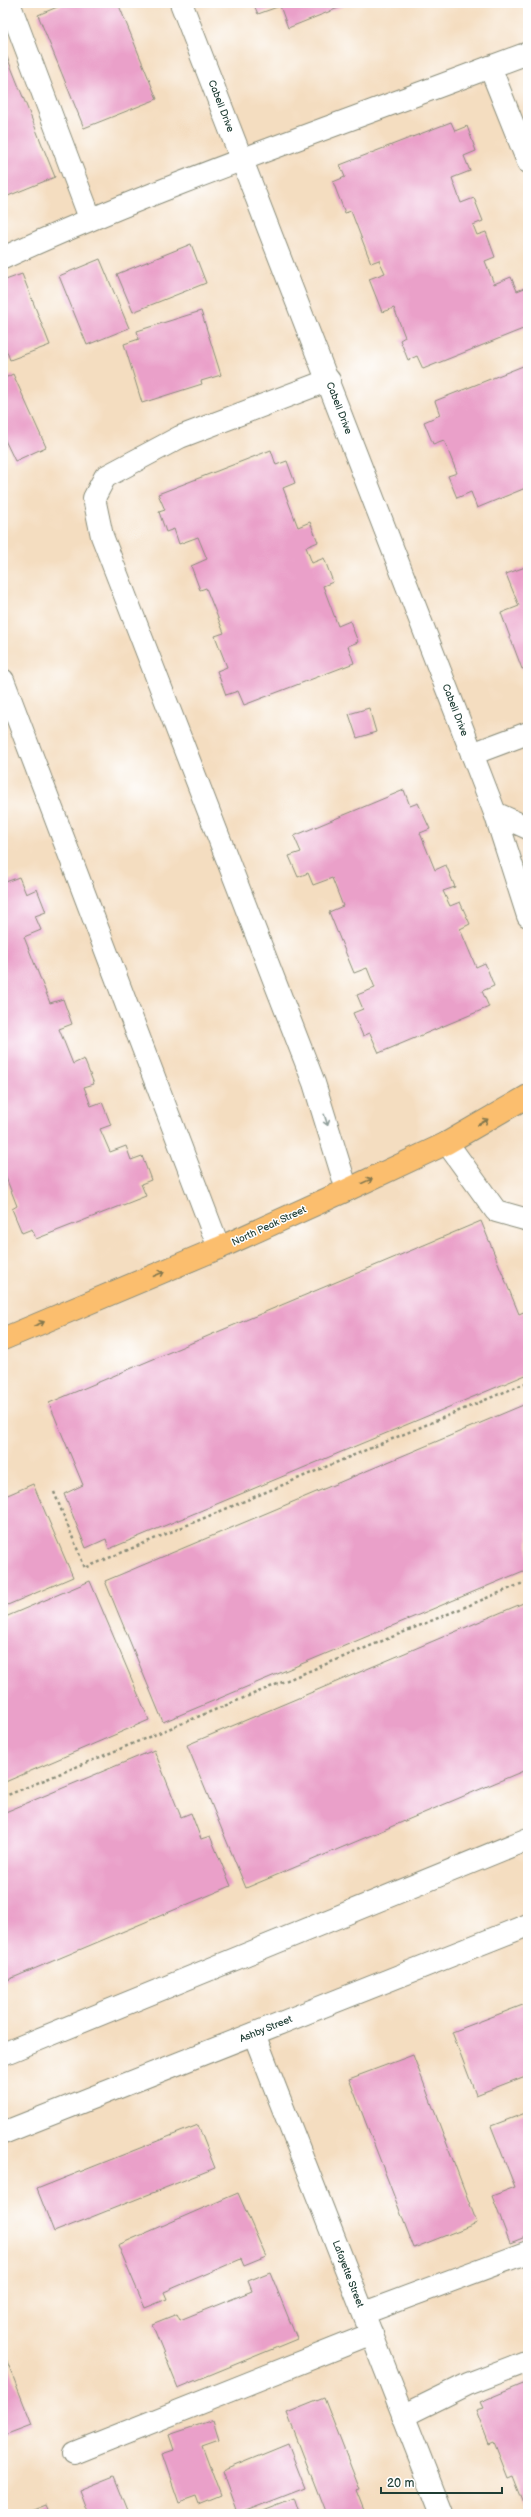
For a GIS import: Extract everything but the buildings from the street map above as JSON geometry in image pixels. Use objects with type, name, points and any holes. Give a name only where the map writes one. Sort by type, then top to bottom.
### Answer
[{"type":"main road","name":"North Peak Street","points":[[3,1339],[220,1248],[347,1190],[447,1143],[528,1096]]},
{"type":"street","points":[[9,3],[90,218]]},
{"type":"street","name":"Cabell Drive","points":[[181,3],[329,380],[496,813],[528,916]]},
{"type":"street","points":[[3,258],[90,218],[241,159],[273,149],[528,53]]},
{"type":"street","points":[[490,67],[528,162]]},
{"type":"street","points":[[329,380],[180,437],[105,477],[94,498],[102,536],[314,1083],[347,1190]]},
{"type":"street","points":[[3,680],[220,1248]]},
{"type":"street","points":[[472,754],[528,733]]},
{"type":"street","points":[[496,813],[528,828]]},
{"type":"street","points":[[447,1143],[496,1210],[528,1220]]},
{"type":"street","points":[[3,2054],[528,1839]]},
{"type":"street","name":"Ashby Street","points":[[3,2133],[528,1925]]},
{"type":"street","name":"Lafayette Street","points":[[254,2034],[442,2514]]},
{"type":"street","points":[[364,2313],[528,2252]]},
{"type":"street","points":[[74,2453],[372,2334]]},
{"type":"street","points":[[403,2416],[468,2384],[528,2361]]},
{"type":"path","points":[[54,1492],[85,1568],[528,1382]]},
{"type":"path","points":[[3,1797],[528,1581]]}]
